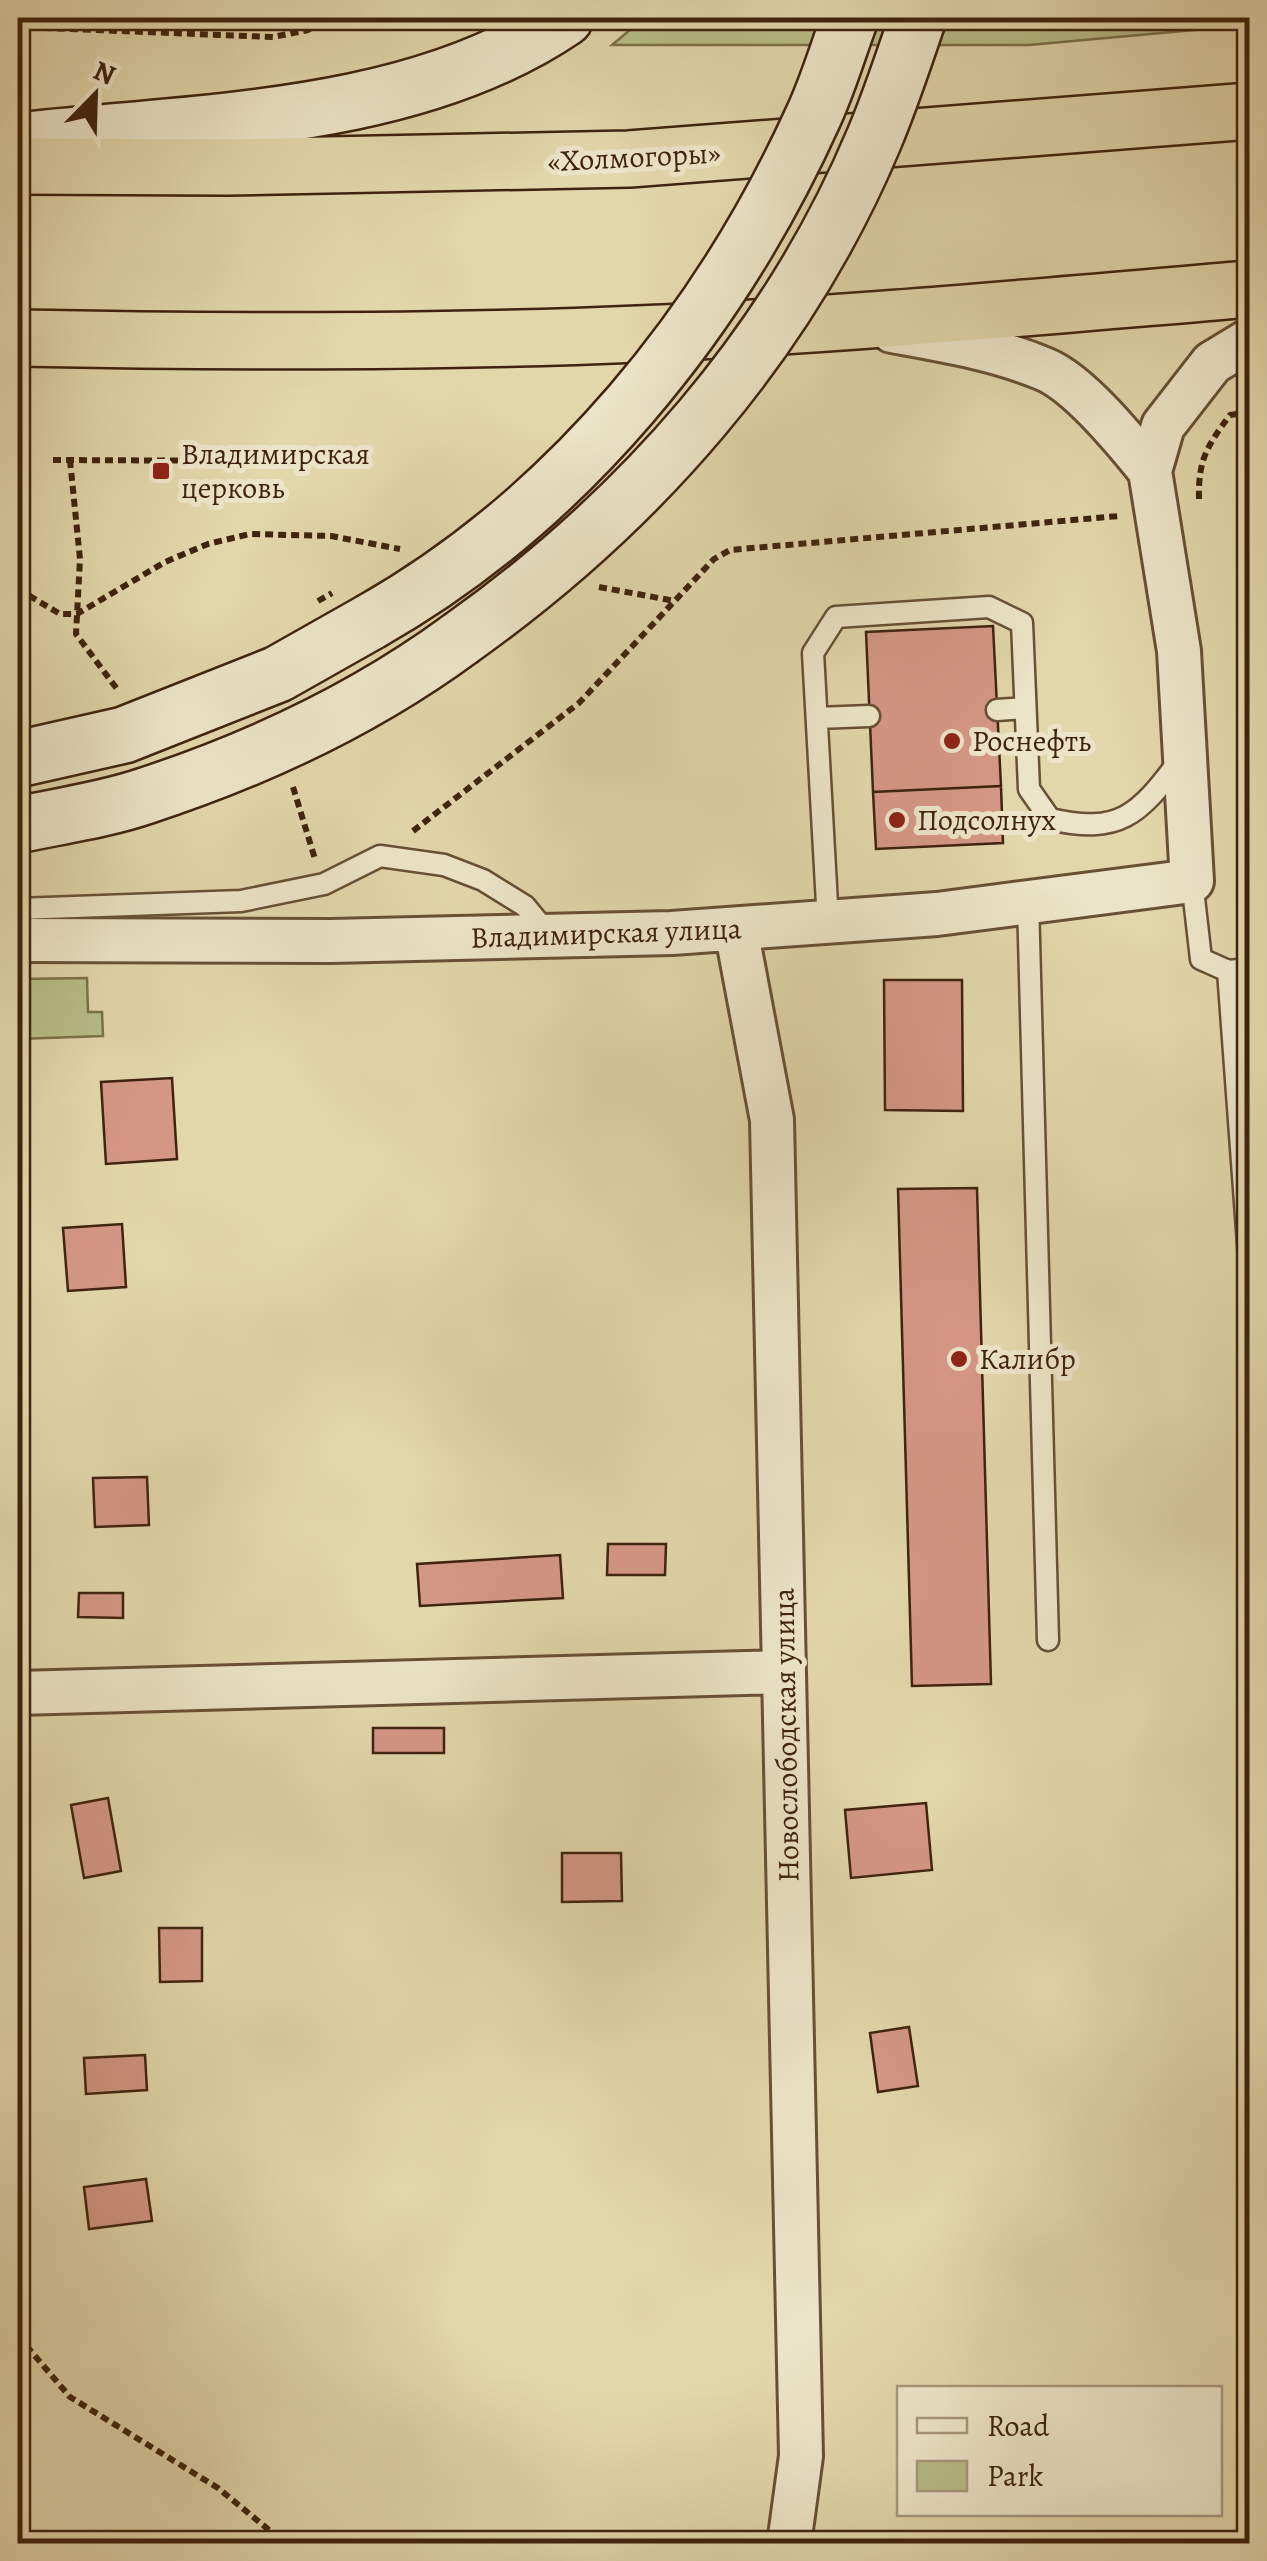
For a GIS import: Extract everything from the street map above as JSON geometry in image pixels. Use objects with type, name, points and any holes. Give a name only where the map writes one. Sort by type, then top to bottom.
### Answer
[{"type":"highway","name":"«Холмогоры»","points":[[18,166],[227,168],[629,159],[958,137],[1250,111]]},
{"type":"highway","points":[[18,338],[358,340],[637,334],[1250,289]]},
{"type":"main road","points":[[18,142],[301,110],[384,94],[451,76],[565,18]]},
{"type":"main road","points":[[18,759],[124,735],[278,674],[352,607],[488,540],[573,466],[646,388],[709,304],[770,204],[815,114],[850,18]]},
{"type":"main road","points":[[18,825],[143,797],[306,732],[427,664],[528,591],[618,512],[695,429],[762,341],[827,235],[874,139],[918,18]]},
{"type":"street","points":[[838,322],[942,340],[1047,370],[1116,427],[1150,471]]},
{"type":"street","points":[[1192,881],[1180,651],[1150,471],[1163,426],[1212,363],[1250,340]]},
{"type":"street","name":"Владимирская улица","points":[[18,940],[331,941],[736,929],[1028,902],[1192,881]]},
{"type":"street","name":"Новослободская улица","points":[[736,929],[772,1120],[801,2456],[789,2544]]},
{"type":"street","points":[[18,1693],[784,1672]]},
{"type":"lane","points":[[828,922],[813,652],[836,617],[989,607],[1022,624],[1029,788],[1050,819],[1087,827],[1118,822],[1151,800],[1186,751]]},
{"type":"lane","points":[[997,710],[1024,708]]},
{"type":"lane","points":[[817,718],[869,716]]},
{"type":"lane","points":[[18,909],[241,901],[324,884],[380,856],[444,865],[483,880],[525,906],[550,936]]},
{"type":"lane","points":[[1192,881],[1202,958],[1228,971],[1250,970]]},
{"type":"lane","points":[[1028,902],[1048,1640]]},
{"type":"lane","points":[[1228,971],[1250,1271]]},
{"type":"path","points":[[18,27],[273,37],[308,30],[328,18]]},
{"type":"path","points":[[1199,514],[1198,467],[1230,415],[1250,412]]},
{"type":"path","points":[[53,460],[278,461]]},
{"type":"path","points":[[70,460],[80,559],[76,634],[118,690]]},
{"type":"path","points":[[380,856],[579,703],[714,558],[730,550],[1119,514],[1121,528]]},
{"type":"path","points":[[18,589],[60,614],[76,614],[164,562],[208,544],[250,534],[332,536],[410,550]]},
{"type":"path","points":[[383,562],[414,540]]},
{"type":"path","points":[[581,584],[676,602]]},
{"type":"path","points":[[318,601],[352,607]]},
{"type":"path","points":[[306,780],[290,789],[324,884]]},
{"type":"path","points":[[18,2336],[70,2397],[218,2488],[286,2544]]},
{"type":"green space","points":[[644,18],[1250,18],[1249,25],[1029,45],[612,45]]},
{"type":"green space","points":[[87,978],[88,1012],[102,1012],[103,1036],[18,1039],[18,979]]},
{"type":"building","points":[[1250,450],[1250,598],[1239,451]]},
{"type":"building","points":[[993,626],[1001,786],[873,792],[866,632]]},
{"type":"building","points":[[1001,786],[1003,843],[876,849],[873,792]]},
{"type":"building","points":[[884,980],[962,980],[963,1111],[885,1110]]},
{"type":"building","points":[[172,1078],[177,1159],[106,1164],[101,1082]]},
{"type":"building","points":[[977,1188],[991,1684],[912,1686],[898,1189]]},
{"type":"building","points":[[122,1224],[126,1287],[68,1291],[63,1228]]},
{"type":"building","points":[[147,1477],[149,1525],[95,1527],[93,1478]]},
{"type":"building","points":[[608,1544],[666,1544],[665,1575],[607,1575]]},
{"type":"building","points":[[560,1555],[563,1598],[420,1606],[417,1564]]},
{"type":"building","points":[[79,1593],[123,1593],[123,1618],[78,1617]]},
{"type":"building","points":[[1239,1681],[1250,1681],[1250,1741],[1240,1741]]},
{"type":"building","points":[[373,1728],[444,1728],[444,1753],[373,1753]]},
{"type":"building","points":[[108,1798],[121,1871],[84,1878],[71,1805]]},
{"type":"building","points":[[926,1803],[932,1870],[851,1878],[845,1810]]},
{"type":"building","points":[[562,1853],[621,1853],[622,1901],[562,1902]]},
{"type":"building","points":[[159,1928],[202,1928],[202,1981],[160,1982]]},
{"type":"building","points":[[909,2027],[918,2086],[878,2092],[870,2033]]},
{"type":"building","points":[[145,2055],[147,2090],[86,2094],[84,2058]]},
{"type":"building","points":[[146,2179],[152,2221],[89,2229],[84,2187]]},
{"type":"place","name":"Владимирская церковь","points":[[161,471]]},
{"type":"place","name":"Роснефть","points":[[952,741]]},
{"type":"place","name":"Подсолнух","points":[[897,820]]},
{"type":"place","name":"Калибр","points":[[959,1359]]}]
